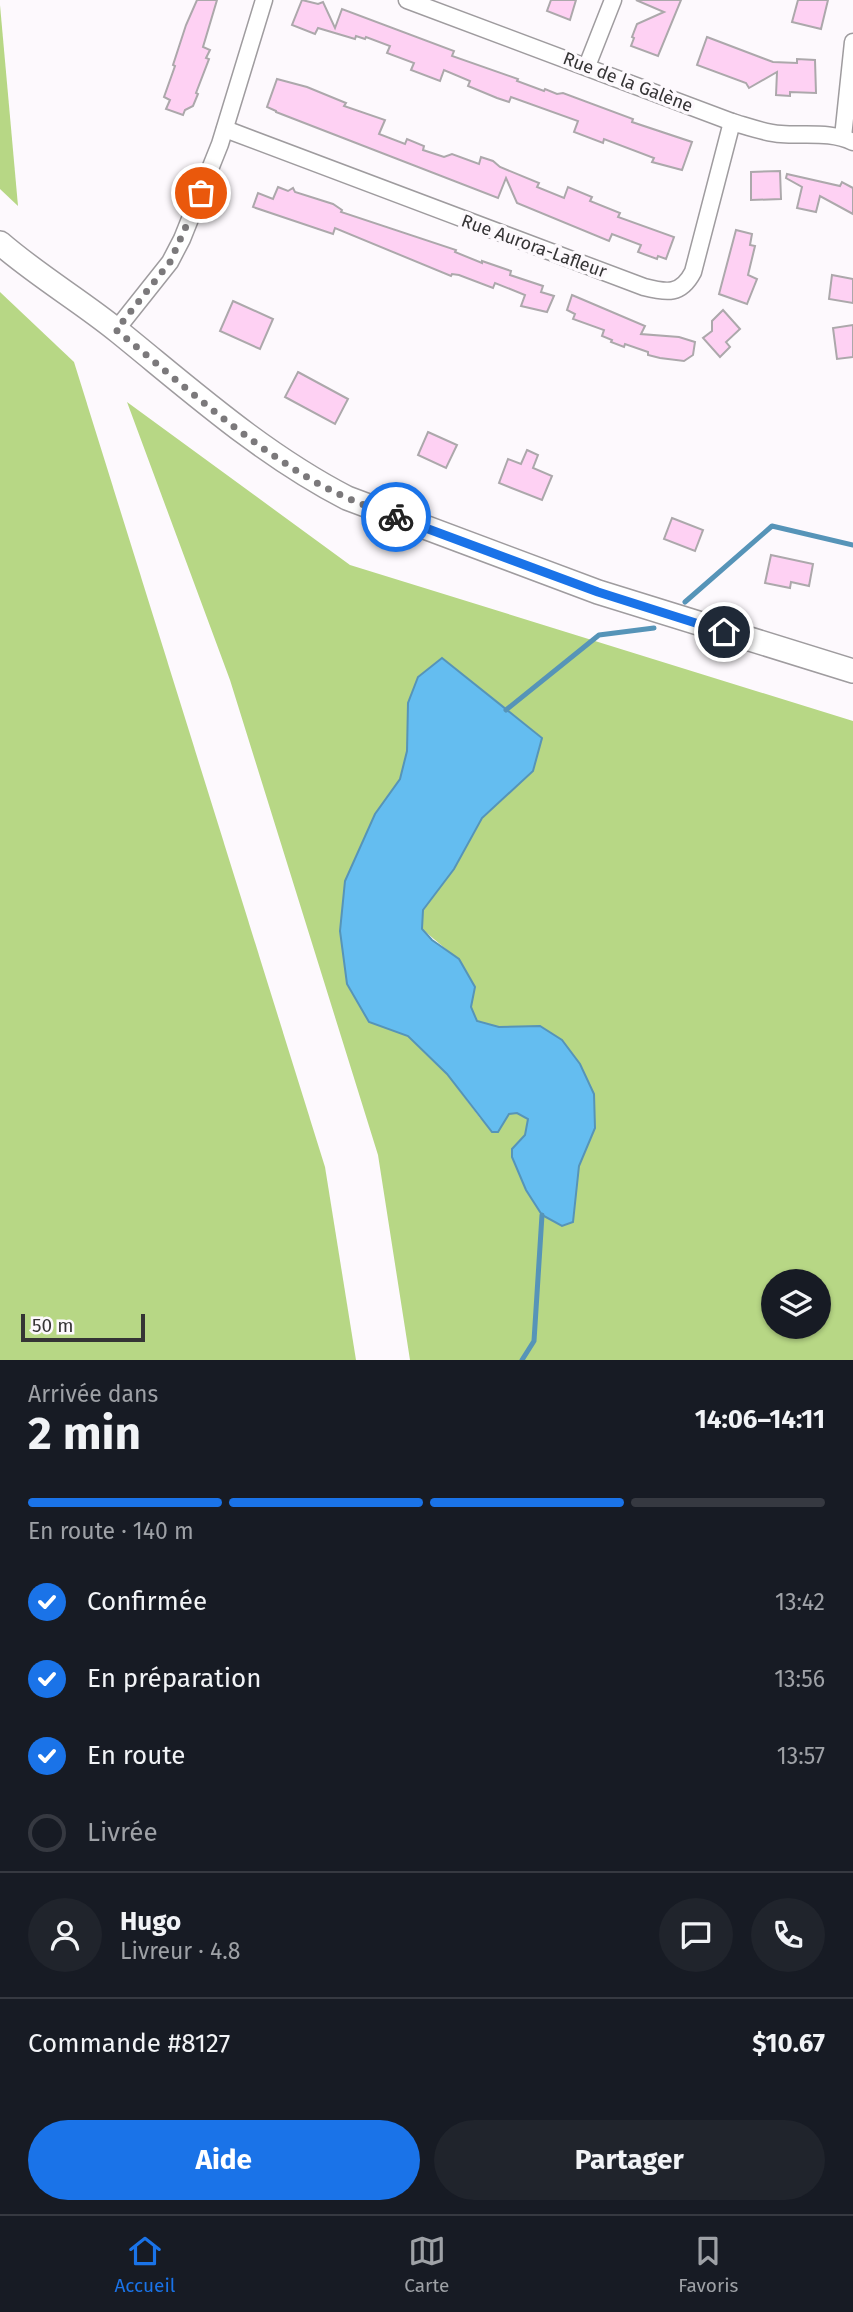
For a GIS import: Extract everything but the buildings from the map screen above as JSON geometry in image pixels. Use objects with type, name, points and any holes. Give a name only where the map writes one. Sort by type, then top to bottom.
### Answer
[{"type":"street","points":[[116,330],[170,262],[211,170],[264,0]]},
{"type":"street","name":"Rue de la Galène","points":[[407,0],[732,122],[770,133],[848,140]]},
{"type":"street","points":[[587,66],[613,0]]},
{"type":"street","points":[[848,140],[853,42]]},
{"type":"street","name":"Rue Aurora-Lafleur","points":[[225,129],[644,287],[668,291],[680,289],[693,272],[732,122]]},
{"type":"street","points":[[0,243],[31,269],[116,330],[242,433],[318,483],[347,498],[598,592],[853,671]]},
{"type":"green space","points":[[0,5],[18,206],[0,189]]},
{"type":"green space","points":[[0,292],[74,362],[325,1167],[356,1360],[0,1360]]},
{"type":"green space","points":[[127,402],[350,565],[853,721],[853,1360],[410,1360],[378,1155],[230,680]],"holes":[[[408,703],[533,771],[482,818],[454,869],[423,910],[422,929],[459,960],[475,987],[471,1007],[477,1021],[499,1027],[540,1026],[562,1040],[580,1064],[594,1094],[595,1128],[579,1166],[573,1222],[563,1226],[542,1215],[512,1149],[525,1135],[528,1119],[517,1113],[509,1114],[498,1131],[480,1118],[447,1074],[408,1036],[369,1022],[375,814],[400,779],[407,751]]]},
{"type":"water","points":[[442,658],[542,738],[533,771],[482,818],[454,869],[423,910],[422,929],[432,940],[459,959],[475,987],[471,1007],[477,1021],[499,1027],[540,1026],[562,1040],[580,1064],[594,1094],[595,1128],[579,1166],[573,1222],[562,1226],[542,1215],[526,1190],[512,1157],[512,1149],[525,1135],[528,1119],[517,1113],[509,1114],[498,1132],[492,1132],[447,1074],[408,1036],[369,1022],[347,984],[340,931],[345,881],[375,814],[400,779],[407,751],[408,703],[418,677]]},
{"type":"waterway","points":[[685,602],[772,526],[853,545]]},
{"type":"waterway","points":[[506,710],[599,635],[654,628]]},
{"type":"waterway","points":[[522,1360],[534,1341],[542,1215]]},
{"type":"way so far","points":[[201,193],[170,262],[116,330],[242,433],[268,451],[347,498],[396,517]]},
{"type":"route","points":[[396,517],[598,592],[724,632]]}]
